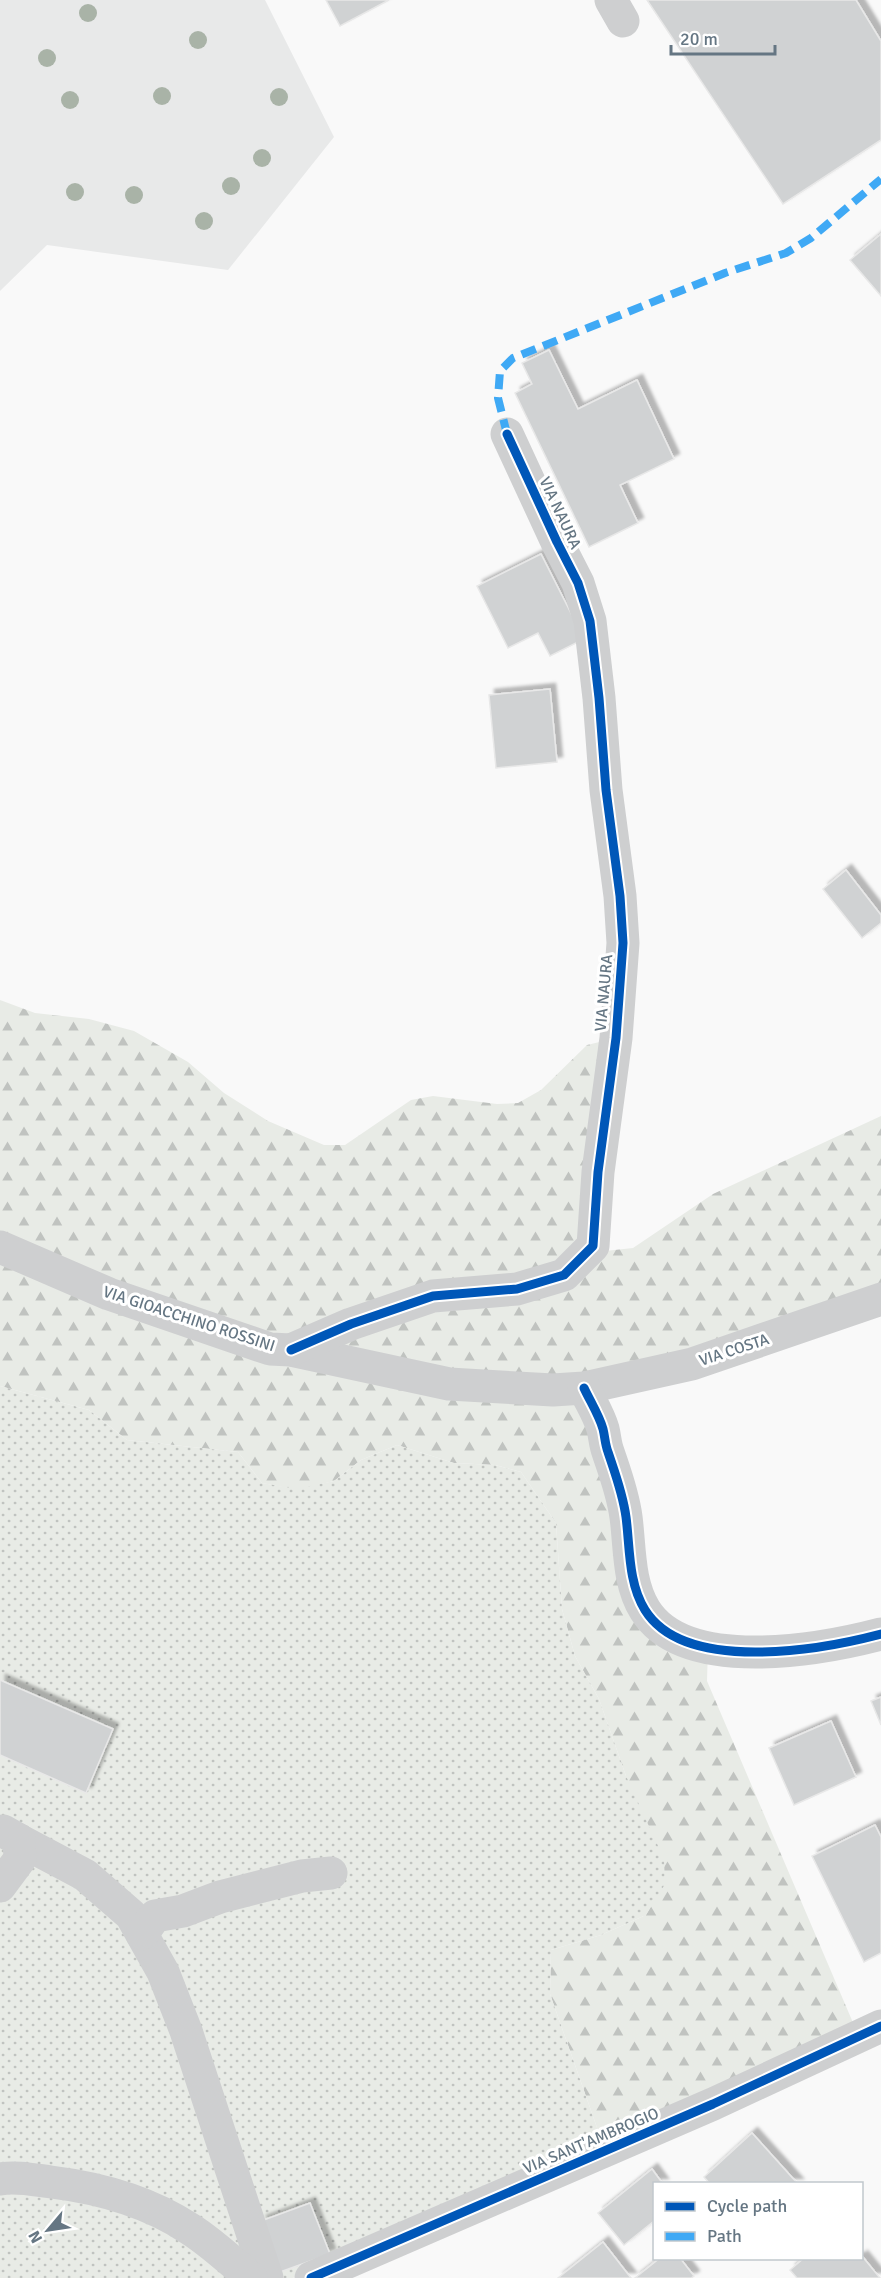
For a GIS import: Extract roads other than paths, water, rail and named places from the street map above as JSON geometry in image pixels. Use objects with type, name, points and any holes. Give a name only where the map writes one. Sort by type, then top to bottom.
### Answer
[{"type":"street","name":"VIA NAURA","points":[[291,1350],[351,1324],[432,1296],[517,1289],[564,1275],[593,1246],[598,1172],[615,1038],[622,955],[620,897],[606,790],[599,698],[590,621],[578,583],[507,434]]},
{"type":"street","name":"VIA GIOACCHINO ROSSINI","points":[[0,1247],[109,1294],[270,1348],[291,1350],[449,1384],[553,1390],[584,1388]]},
{"type":"street","name":"VIA COSTA","points":[[584,1388],[692,1364],[881,1299]]},
{"type":"street","points":[[584,1388],[602,1428],[607,1450],[617,1474],[626,1517],[632,1575],[645,1610],[658,1625],[673,1637],[689,1644],[736,1651],[813,1649],[881,1635]]},
{"type":"street","points":[[0,1886],[20,1859],[9,1834]]},
{"type":"street","points":[[9,1834],[85,1875],[131,1915],[163,1972],[186,2031],[267,2278]]},
{"type":"street","points":[[141,1934],[155,1916],[183,1911],[220,1897],[302,1876],[331,1873]]},
{"type":"street","name":"VIA SANT'AMBROGIO","points":[[311,2278],[713,2104],[881,2026]]},
{"type":"street","points":[[0,2179],[77,2186],[122,2197],[151,2208],[189,2228],[251,2278]]}]
